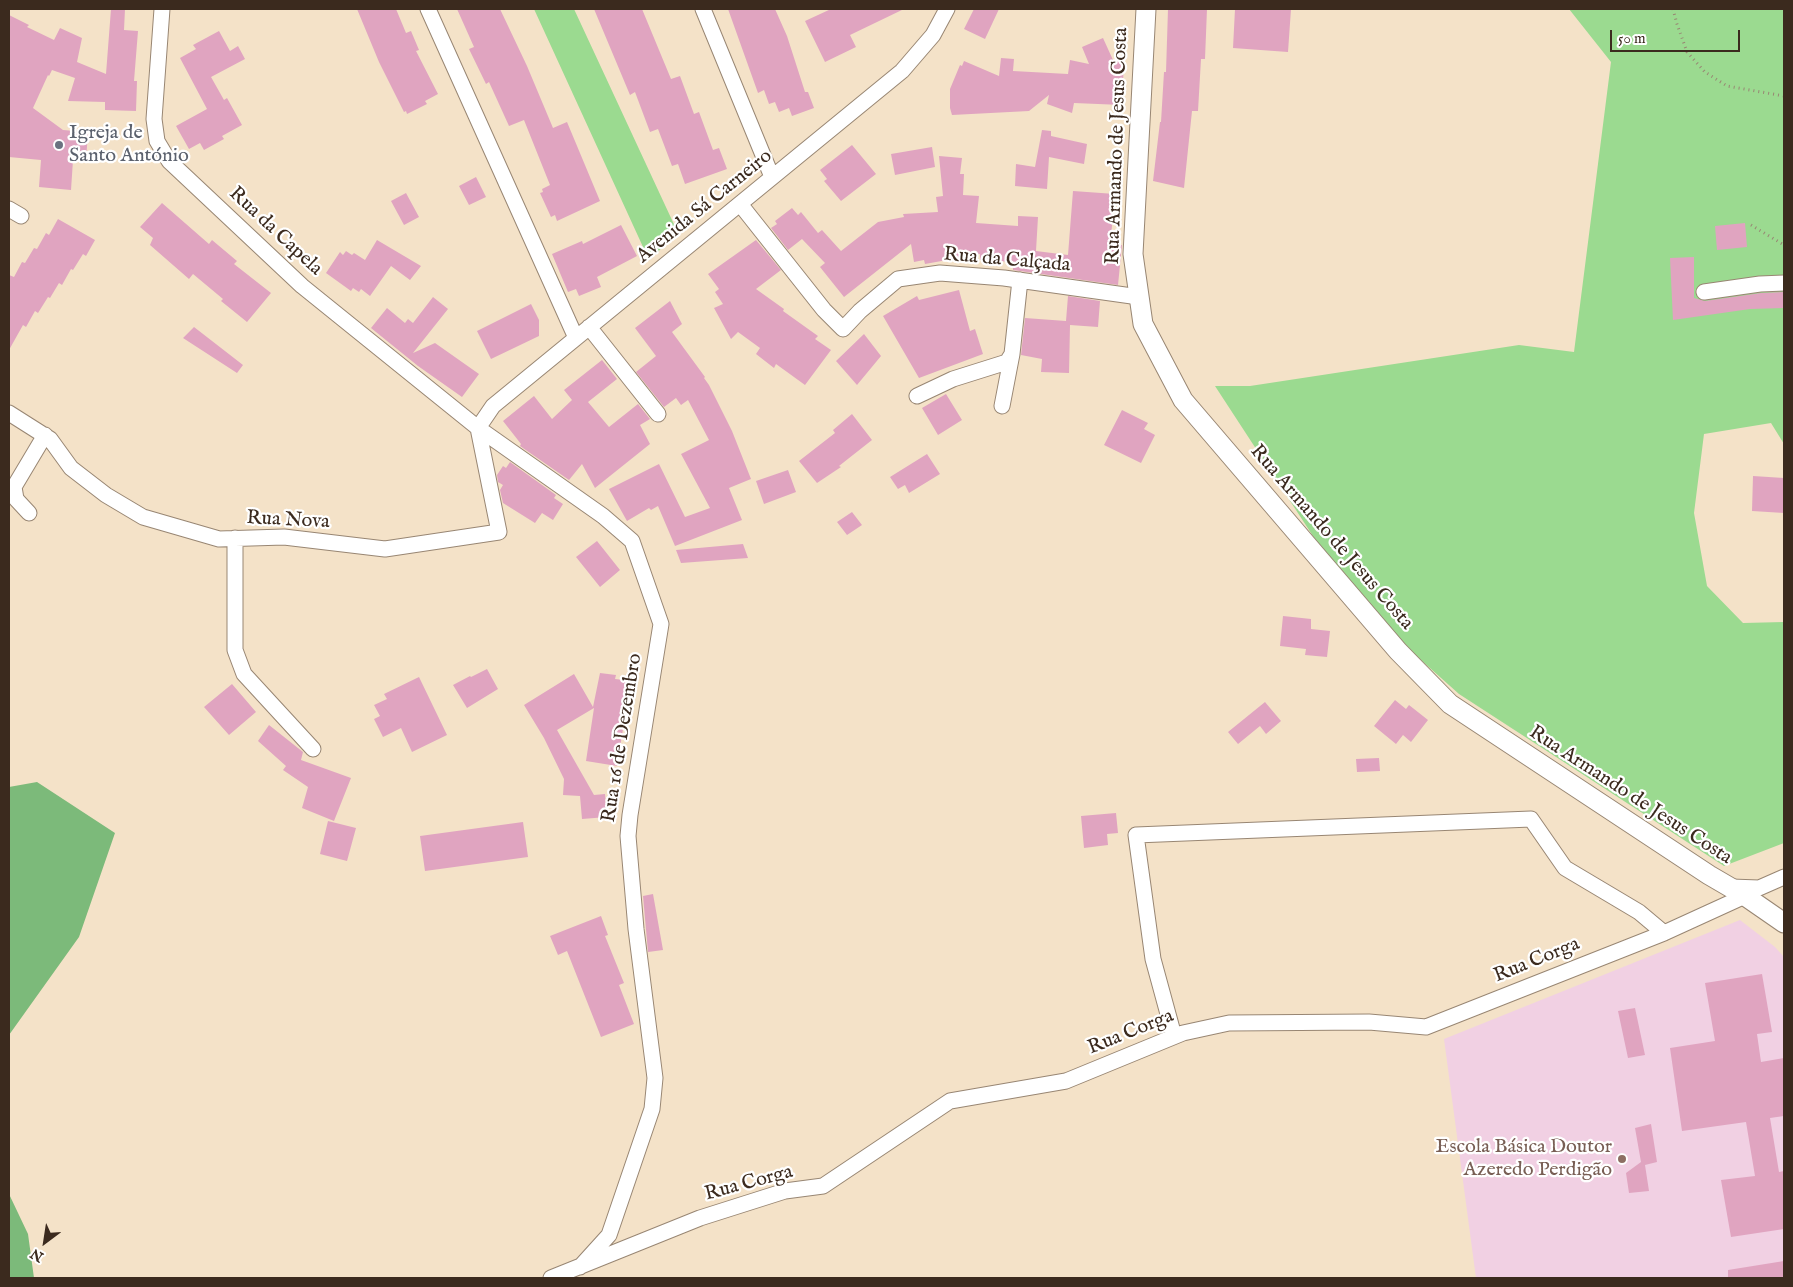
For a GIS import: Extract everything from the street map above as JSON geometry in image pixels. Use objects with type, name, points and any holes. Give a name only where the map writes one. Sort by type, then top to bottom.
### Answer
[{"type":"street","name":"Rua da Capela","points":[[162,9],[154,119],[157,141],[169,161],[302,286],[478,428]]},
{"type":"street","points":[[428,9],[576,338]]},
{"type":"street","points":[[703,9],[772,178]]},
{"type":"street","name":"Avenida Sá Carneiro","points":[[478,428],[493,406],[902,71],[933,35],[948,9]]},
{"type":"street","name":"Rua Armando de Jesus Costa","points":[[1146,9],[1132,254],[1143,324],[1182,400],[1398,652],[1450,704],[1784,923]]},
{"type":"street","name":"Rua da Calçada","points":[[740,204],[824,310],[843,330],[860,311],[898,279],[940,273],[1020,280],[1139,297]]},
{"type":"street","points":[[1002,406],[1012,354],[1020,280]]},
{"type":"street","points":[[1704,292],[1760,284],[1784,283]]},
{"type":"street","points":[[589,327],[658,414]]},
{"type":"street","points":[[917,396],[953,379],[1007,362],[1012,354]]},
{"type":"street","name":"Rua Nova","points":[[9,413],[50,439],[71,468],[106,495],[143,517],[219,539],[284,537],[386,549],[498,532],[478,428]]},
{"type":"street","name":"Rua 16 de Dezembro","points":[[478,428],[602,516],[632,541],[662,624],[628,836],[636,929],[655,1078],[652,1109],[609,1235],[582,1273]]},
{"type":"street","points":[[30,513],[16,499],[14,487],[44,435]]},
{"type":"street","points":[[235,538],[235,650],[244,674],[313,749]]},
{"type":"street","points":[[1174,1036],[1153,959],[1136,835],[1531,819],[1565,868],[1639,912],[1664,933]]},
{"type":"street","points":[[1728,886],[1759,888],[1784,877]]},
{"type":"street","name":"Rua Corga","points":[[551,1278],[582,1273],[700,1218],[785,1191],[823,1186],[950,1101],[1066,1081],[1174,1036],[1229,1023],[1369,1022],[1426,1027],[1664,933],[1745,896]]},
{"type":"path","points":[[1673,9],[1687,52],[1705,72],[1727,86],[1784,96]]},
{"type":"path","points":[[1751,225],[1784,245]]},
{"type":"shaded area","name":"Escola Básica Doutor Azeredo Perdigão","points":[[1740,920],[1775,947],[1784,957],[1784,1278],[1476,1278],[1444,1039]]},
{"type":"green space","points":[[534,9],[574,9],[678,233],[649,260]]},
{"type":"green space","points":[[1569,9],[1784,9],[1784,444],[1771,423],[1704,434],[1694,513],[1707,586],[1743,623],[1784,622],[1784,843],[1724,866],[1459,694],[1356,602],[1215,386],[1250,386],[1519,345],[1574,352],[1611,62]]},
{"type":"green space","points":[[37,782],[115,833],[79,937],[9,1035],[9,787]]},
{"type":"green space","points":[[9,1194],[28,1234],[34,1278],[9,1278]]},
{"type":"building","points":[[111,9],[125,9],[124,30],[138,31],[134,81],[137,81],[136,111],[105,110],[105,102],[68,101],[75,78],[52,70],[33,108],[63,130],[88,132],[86,161],[73,160],[71,190],[39,187],[41,160],[9,157],[9,15],[29,25],[27,27],[54,40],[60,28],[82,38],[77,62],[106,74]]},
{"type":"building","points":[[357,9],[396,9],[406,33],[411,31],[419,50],[416,51],[438,94],[425,101],[427,104],[407,114],[406,111],[404,112],[379,62]]},
{"type":"building","points":[[457,9],[500,9],[553,128],[567,122],[600,201],[557,221],[555,215],[551,217],[540,193],[543,192],[542,189],[550,185],[524,120],[509,126],[489,82],[486,84],[469,49],[474,47]]},
{"type":"building","points":[[594,9],[642,9],[671,79],[680,76],[694,114],[699,112],[713,150],[719,148],[727,169],[685,184],[678,164],[672,166],[658,129],[650,132],[635,92],[630,95]]},
{"type":"building","points":[[728,9],[775,9],[787,36],[805,92],[808,92],[814,108],[792,116],[789,108],[779,112],[775,102],[769,104],[764,90],[758,93]]},
{"type":"building","points":[[831,9],[904,9],[850,35],[856,47],[825,62],[805,21]]},
{"type":"building","points":[[974,9],[999,9],[985,39],[964,29]]},
{"type":"building","points":[[1168,9],[1207,9],[1205,59],[1201,59],[1198,111],[1192,111],[1184,188],[1153,181],[1161,122],[1164,72],[1166,72]]},
{"type":"building","points":[[1235,9],[1291,9],[1288,52],[1233,48]]},
{"type":"building","points":[[219,31],[230,51],[238,46],[245,59],[211,77],[224,100],[227,98],[242,125],[222,136],[224,139],[204,150],[200,143],[189,149],[176,126],[207,109],[180,58],[196,49],[193,45]]},
{"type":"building","points":[[1103,38],[1113,60],[1124,60],[1122,105],[1074,103],[1072,113],[1047,104],[1049,95],[1029,111],[952,115],[950,89],[960,65],[962,66],[964,61],[999,76],[1001,58],[1014,59],[1013,71],[1068,74],[1070,60],[1089,64],[1082,47]]},
{"type":"building","points":[[1042,130],[1051,131],[1051,136],[1087,144],[1084,164],[1049,157],[1047,189],[1015,186],[1016,164],[1035,167]]},
{"type":"building","points":[[852,145],[876,174],[841,201],[824,181],[827,179],[820,170]]},
{"type":"building","points":[[932,147],[935,167],[895,175],[891,154]]},
{"type":"building","points":[[939,156],[962,158],[960,174],[964,174],[963,195],[979,196],[976,223],[1018,226],[1018,216],[1038,217],[1036,251],[1068,255],[1073,191],[1115,194],[1110,247],[1122,245],[1118,285],[1013,270],[1013,262],[980,260],[980,254],[925,264],[924,260],[914,262],[911,244],[844,297],[820,267],[825,263],[802,239],[788,250],[771,228],[777,224],[775,221],[792,208],[798,215],[801,212],[818,233],[822,230],[841,251],[878,222],[904,217],[903,214],[938,212],[936,197],[943,196]]},
{"type":"building","points":[[476,177],[486,197],[469,205],[459,186]]},
{"type":"building","points":[[406,193],[419,217],[404,225],[391,201]]},
{"type":"building","points":[[162,203],[209,244],[212,240],[237,261],[234,264],[271,293],[247,322],[221,301],[223,299],[193,274],[189,279],[150,245],[153,238],[140,227]]},
{"type":"building","points":[[58,219],[95,240],[86,256],[83,254],[73,270],[71,269],[62,285],[59,283],[38,313],[35,311],[26,327],[23,325],[9,350],[9,275],[14,277],[22,262],[25,263],[34,248],[37,249],[46,233],[49,235]]},
{"type":"building","points":[[1745,223],[1747,247],[1717,250],[1715,226]]},
{"type":"building","points":[[621,225],[637,256],[597,277],[601,287],[579,296],[576,289],[568,292],[552,254],[582,241],[583,244]]},
{"type":"building","points":[[377,240],[421,266],[410,280],[391,266],[370,296],[361,289],[359,292],[353,288],[351,291],[326,273],[340,252],[343,255],[346,251],[352,255],[354,253],[365,260]]},
{"type":"building","points":[[756,240],[781,270],[756,289],[818,336],[815,339],[831,350],[805,385],[776,364],[774,368],[756,354],[760,348],[738,332],[731,339],[714,308],[723,304],[715,292],[719,289],[708,274]]},
{"type":"building","points":[[1694,257],[1694,298],[1705,301],[1761,293],[1784,292],[1784,308],[1750,309],[1673,320],[1670,258]]},
{"type":"building","points":[[959,290],[970,331],[975,329],[983,354],[919,378],[883,316],[917,296],[919,300]]},
{"type":"building","points":[[1068,296],[1100,301],[1098,327],[1070,325],[1069,373],[1041,372],[1042,359],[1021,355],[1025,318],[1066,321]]},
{"type":"building","points":[[433,297],[448,309],[413,353],[435,343],[479,374],[462,397],[418,366],[371,328],[387,308],[405,323],[408,319],[413,323]]},
{"type":"building","points":[[670,301],[682,324],[672,332],[705,377],[732,431],[751,479],[729,488],[742,520],[675,546],[658,506],[651,510],[649,508],[627,521],[609,489],[659,464],[685,517],[710,508],[681,454],[709,440],[688,400],[681,405],[676,398],[664,407],[636,372],[656,356],[635,328]]},
{"type":"building","points":[[531,304],[539,320],[539,336],[491,359],[477,331]]},
{"type":"building","points":[[194,327],[243,365],[237,373],[183,338]]},
{"type":"building","points":[[864,334],[881,356],[857,385],[836,361]]},
{"type":"building","points":[[602,360],[617,379],[588,402],[609,427],[638,404],[650,419],[640,425],[650,444],[595,488],[582,464],[569,480],[520,446],[521,444],[503,421],[534,396],[552,419],[572,400],[564,390]]},
{"type":"building","points":[[946,394],[962,420],[938,435],[922,408]]},
{"type":"building","points":[[1122,410],[1148,423],[1144,429],[1155,435],[1141,463],[1104,445]]},
{"type":"building","points":[[852,414],[872,440],[839,466],[841,467],[817,483],[799,461],[835,433],[833,430]]},
{"type":"building","points":[[927,454],[940,474],[909,493],[905,485],[898,489],[890,477]]},
{"type":"building","points":[[510,462],[556,495],[554,498],[563,504],[553,520],[542,513],[535,523],[503,503],[500,490],[503,485],[498,482],[497,475],[503,466],[506,468]]},
{"type":"building","points":[[788,470],[796,492],[764,504],[756,481]]},
{"type":"building","points":[[1753,476],[1784,478],[1784,513],[1752,511]]},
{"type":"building","points":[[852,512],[862,525],[847,535],[837,522]]},
{"type":"building","points":[[597,541],[620,570],[600,587],[576,557]]},
{"type":"building","points":[[743,544],[748,558],[681,563],[676,550]]},
{"type":"building","points":[[1283,616],[1311,619],[1311,629],[1330,631],[1327,657],[1305,655],[1306,649],[1280,646]]},
{"type":"building","points":[[487,669],[498,689],[467,708],[453,685]]},
{"type":"building","points":[[600,673],[616,675],[615,679],[633,681],[626,729],[623,729],[617,766],[586,761],[594,708],[557,730],[594,795],[605,794],[607,817],[582,819],[580,796],[563,795],[564,779],[544,738],[524,705],[574,674],[593,707]]},
{"type":"building","points":[[419,677],[447,735],[412,752],[401,728],[383,737],[374,719],[380,716],[374,705],[387,699],[384,694]]},
{"type":"building","points":[[232,684],[256,712],[229,735],[204,707]]},
{"type":"building","points":[[1395,700],[1406,709],[1409,705],[1428,720],[1411,742],[1403,735],[1396,744],[1374,726]]},
{"type":"building","points":[[1265,702],[1281,721],[1266,734],[1260,726],[1238,744],[1228,732]]},
{"type":"building","points":[[269,725],[303,752],[301,760],[351,778],[334,821],[302,808],[308,787],[283,770],[286,766],[258,741]]},
{"type":"building","points":[[1379,758],[1380,771],[1357,772],[1356,759]]},
{"type":"building","points":[[1116,813],[1118,833],[1107,834],[1108,845],[1084,848],[1081,816]]},
{"type":"building","points":[[328,821],[356,828],[347,861],[320,854]]},
{"type":"building","points":[[523,822],[528,857],[425,871],[420,836]]},
{"type":"building","points":[[653,894],[663,950],[648,952],[643,896]]},
{"type":"building","points":[[601,916],[608,935],[605,936],[624,983],[619,985],[634,1024],[601,1037],[567,951],[558,955],[550,936]]},
{"type":"building","points":[[1762,974],[1772,1032],[1757,1034],[1761,1062],[1784,1058],[1784,1116],[1770,1118],[1779,1172],[1784,1171],[1784,1229],[1731,1237],[1721,1180],[1755,1176],[1746,1122],[1682,1131],[1670,1048],[1715,1041],[1705,983]]},
{"type":"building","points":[[1635,1008],[1645,1055],[1628,1058],[1618,1011]]},
{"type":"building","points":[[1651,1124],[1657,1162],[1645,1165],[1649,1191],[1629,1193],[1626,1173],[1641,1162],[1635,1128]]},
{"type":"building","points":[[1784,1261],[1784,1278],[1728,1278],[1728,1270]]},
{"type":"place","name":"Igreja de Santo António","points":[[59,145]]},
{"type":"place","name":"Escola Básica Doutor Azeredo Perdigão","points":[[1622,1159]]}]
